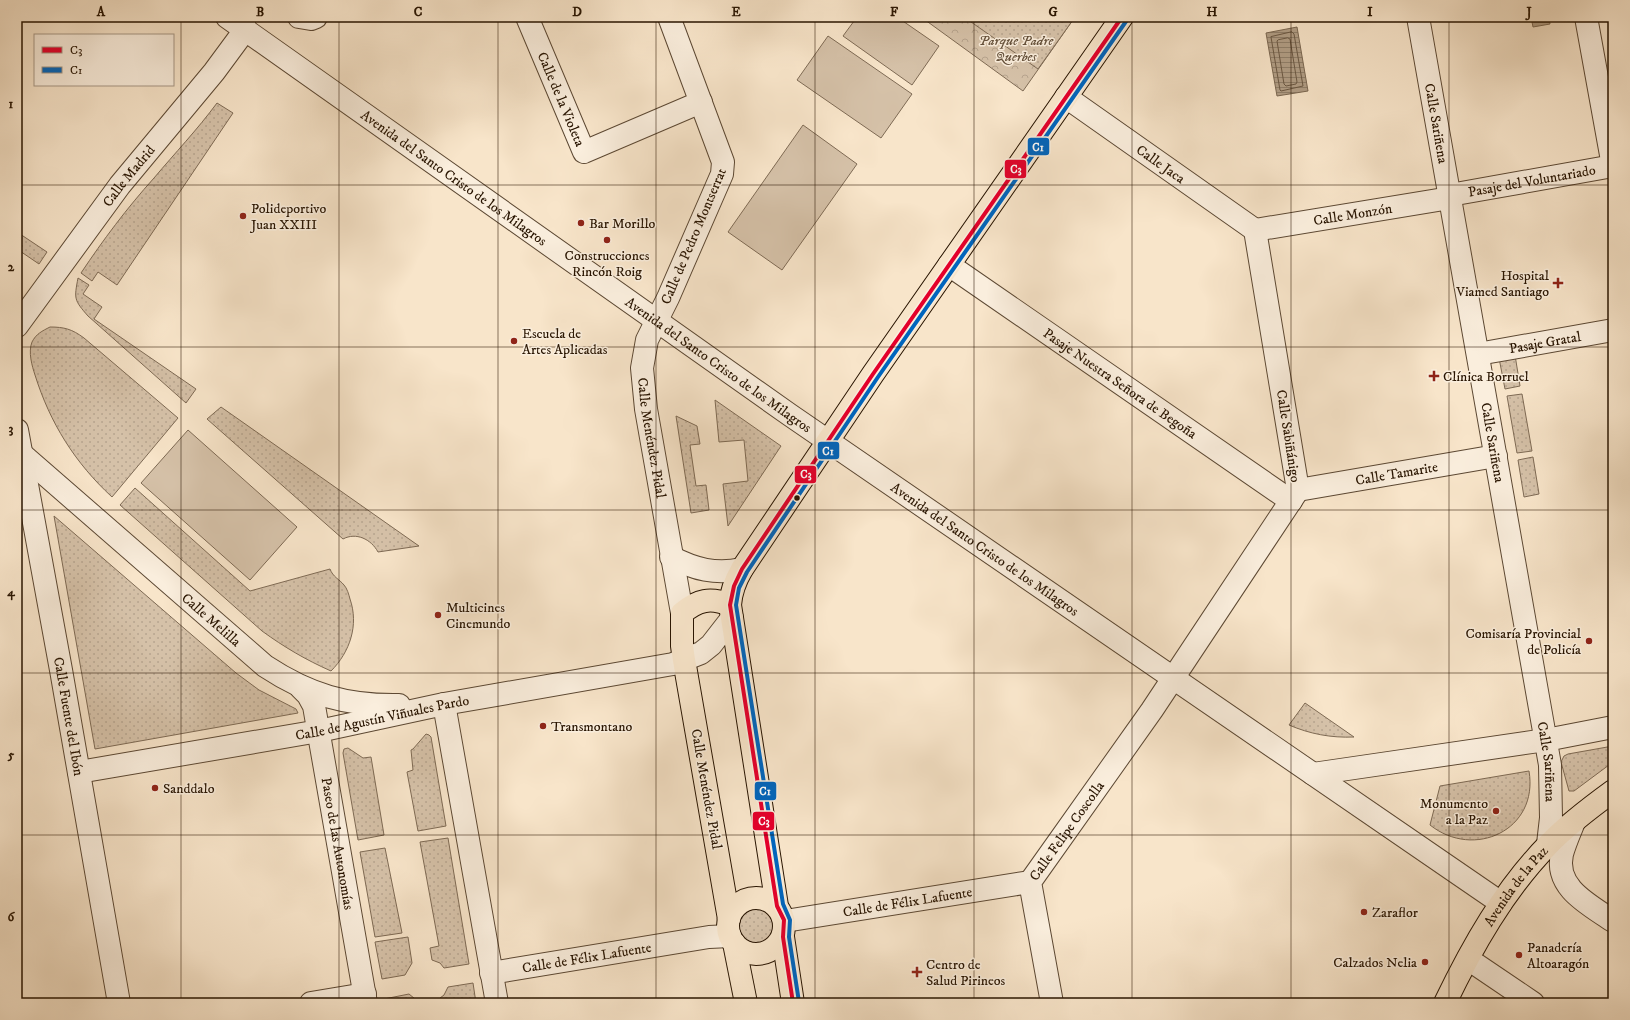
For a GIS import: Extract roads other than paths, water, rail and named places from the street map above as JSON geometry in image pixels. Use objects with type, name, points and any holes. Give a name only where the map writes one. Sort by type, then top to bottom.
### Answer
[{"type":"main road","points":[[793,1003],[731,612],[731,595],[734,582],[827,441],[1122,17]]},
{"type":"main road","points":[[682,613],[693,604],[713,600],[731,612]]},
{"type":"main road","name":"Calle Menéndez Pidal","points":[[682,613],[682,646],[684,660],[731,933],[746,1003]]},
{"type":"main road","name":"Avenida de la Paz","points":[[1445,1003],[1468,958],[1501,903],[1524,872],[1548,844],[1613,791]]},
{"type":"main road","points":[[753,898],[762,898],[770,901],[781,921],[779,944],[764,954],[756,955],[747,953],[740,949],[731,933],[735,908],[745,900],[753,898]]},
{"type":"street","name":"Avenida del Santo Cristo de los Milagros","points":[[227,17],[244,23],[656,320],[827,441],[1501,903]]},
{"type":"street","points":[[299,17],[311,19],[316,17]]},
{"type":"street","name":"Calle de la Violeta","points":[[527,17],[584,152],[701,102]]},
{"type":"street","name":"Calle de Pedro Montserrat","points":[[656,320],[668,298],[723,168],[722,156],[669,17]]},
{"type":"street","name":"Calle Sariñena","points":[[1418,17],[1550,765],[1552,792],[1548,844]]},
{"type":"street","points":[[1586,17],[1613,166]]},
{"type":"street","name":"Calle Madrid","points":[[17,326],[120,185],[214,72],[244,23]]},
{"type":"street","name":"Calle Jaca","points":[[1066,97],[1255,230]]},
{"type":"street","name":"Pasaje del Voluntariado","points":[[1450,196],[1613,166]]},
{"type":"street","name":"Calle Monzón","points":[[1255,230],[1450,196]]},
{"type":"street","name":"Calle Sabiñánigo","points":[[1172,678],[1295,495],[1255,230]]},
{"type":"street","name":"Pasaje Nuestra Señora de Begoña","points":[[949,265],[1295,495]]},
{"type":"street","name":"Calle Menéndez Pidal","points":[[656,320],[647,340],[644,355],[642,382],[671,557],[682,613]]},
{"type":"street","name":"Pasaje Gratal","points":[[1478,354],[1613,330]]},
{"type":"street","name":"Calle Fuente del Ibón","points":[[17,430],[19,452],[119,1003]]},
{"type":"street","name":"Calle Melilla","points":[[19,452],[254,657],[282,677],[301,688],[333,699],[352,703],[373,706],[444,704]]},
{"type":"street","name":"Calle Tamarite","points":[[1295,495],[1496,456]]},
{"type":"street","points":[[671,557],[684,564],[707,570],[732,571],[742,568]]},
{"type":"street","points":[[684,660],[701,653],[711,645],[731,612]]},
{"type":"street","name":"Calle de Agustín Viñuales Pardo","points":[[78,772],[319,731],[444,704],[673,664],[684,660]]},
{"type":"street","name":"Calle Felipe Coscolla","points":[[1052,1003],[1030,882],[1172,678]]},
{"type":"street","name":"Paseo de las Autonomías","points":[[301,688],[308,695],[314,706],[365,998]]},
{"type":"street","points":[[444,704],[496,1003]]},
{"type":"street","points":[[1313,774],[1546,740],[1613,727]]},
{"type":"street","points":[[1574,822],[1562,854],[1561,865],[1563,878],[1568,887],[1577,896],[1613,921]]},
{"type":"street","name":"Calle de Félix Lafuente","points":[[781,921],[1030,882]]},
{"type":"street","name":"Calle de Félix Lafuente","points":[[491,974],[731,933]]},
{"type":"street","points":[[1468,958],[1533,1003]]},
{"type":"street","points":[[311,1003],[365,998]]},
{"type":"water","points":[[1531,17],[1549,17],[1550,24],[1533,27]]},
{"type":"water","points":[[1297,27],[1308,91],[1277,96],[1266,33]]},
{"type":"place","name":"Polideportivo Juan XXIII","points":[[243,216]]},
{"type":"place","name":"Bar Morillo","points":[[581,223]]},
{"type":"place","name":"Construcciones Rincón Roig","points":[[607,240]]},
{"type":"place","name":"Hospital Viamed Santiago","points":[[1558,283]]},
{"type":"place","name":"Escuela de Artes Aplicadas","points":[[514,341]]},
{"type":"place","name":"Clínica Borruel","points":[[1434,376]]},
{"type":"place","name":"Multicines Cinemundo","points":[[438,615]]},
{"type":"place","name":"Comisaría Provincial de Policía","points":[[1589,641]]},
{"type":"place","name":"Transmontano","points":[[543,726]]},
{"type":"place","name":"Sanddalo","points":[[155,788]]},
{"type":"place","name":"Monumento a la Paz","points":[[1496,811]]},
{"type":"place","name":"Zaraflor","points":[[1364,912]]},
{"type":"place","name":"Panadería Altoaragón","points":[[1519,955]]},
{"type":"place","name":"Calzados Nelia","points":[[1425,962]]},
{"type":"place","name":"Centro de Salud Pirineos","points":[[917,972]]},
{"type":"park label","name":"Parque Padre Querbes","points":[[1016,48]]}]
